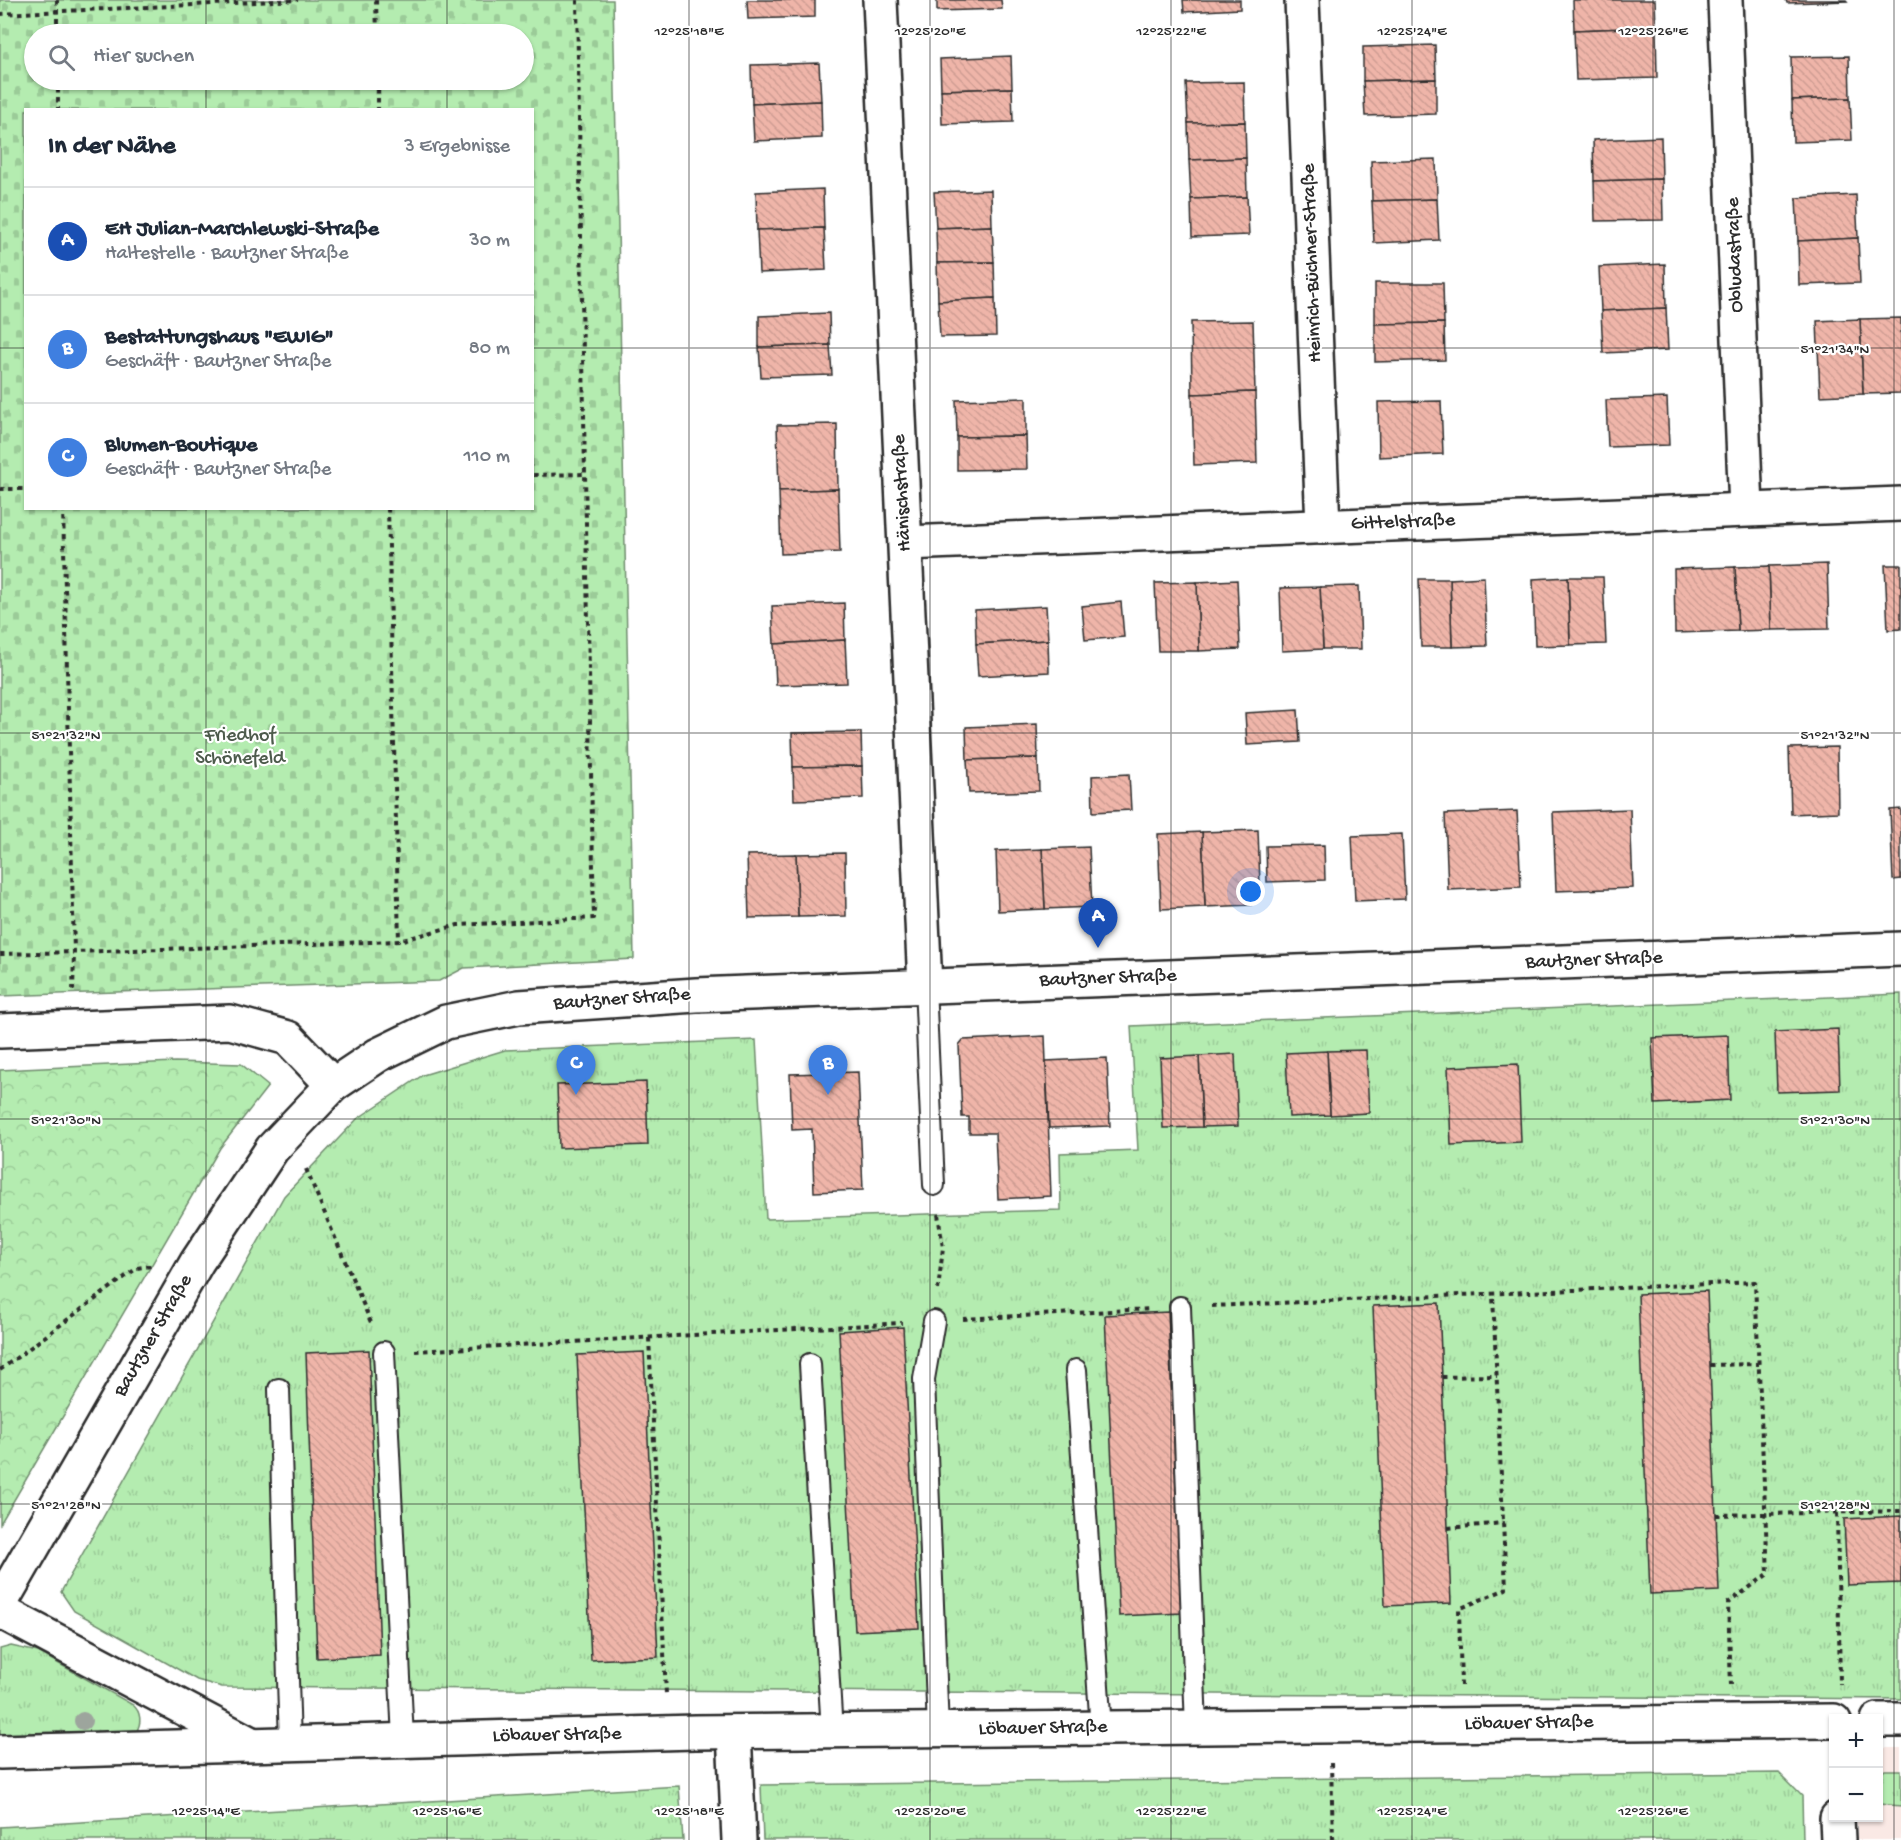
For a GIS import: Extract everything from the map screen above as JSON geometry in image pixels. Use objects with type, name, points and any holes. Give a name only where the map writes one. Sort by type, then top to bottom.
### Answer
[{"type":"street","name":"Hänischstraße","points":[[880,0],[925,986]]},
{"type":"street","name":"Heinrich-Büchner-Straße","points":[[1302,0],[1323,527]]},
{"type":"street","name":"Obludastraße","points":[[1725,0],[1746,509]]},
{"type":"street","name":"Gittelstraße","points":[[906,543],[1901,504]]},
{"type":"street","name":"Bautzner Straße","points":[[0,1604],[197,1262],[272,1149],[333,1085],[378,1055],[446,1022],[519,1007],[641,997],[1901,949]]},
{"type":"street","points":[[0,1032],[230,1022],[288,1038],[333,1085]]},
{"type":"street","name":"Löbauer Straße","points":[[0,1611],[253,1745]]},
{"type":"street","name":"Löbauer Straße","points":[[0,1752],[403,1739],[734,1732],[1732,1722],[1837,1708]]},
{"type":"street","points":[[1883,1720],[1901,1720]]},
{"type":"street","points":[[734,1732],[739,1840]]},
{"type":"street","points":[[1837,1822],[1838,1840]]},
{"type":"lane","points":[[925,986],[934,1185]]},
{"type":"lane","points":[[1180,1307],[1196,1728]]},
{"type":"lane","points":[[934,1321],[924,1380],[938,1730]]},
{"type":"lane","points":[[384,1352],[403,1739]]},
{"type":"lane","points":[[810,1364],[831,1732]]},
{"type":"lane","points":[[1076,1370],[1101,1729]]},
{"type":"lane","points":[[279,1389],[290,1744]]},
{"type":"path","points":[[57,0],[57,24]]},
{"type":"path","points":[[0,14],[298,0]]},
{"type":"path","points":[[376,0],[377,24]]},
{"type":"path","points":[[0,954],[399,941],[458,925],[594,918],[577,0]]},
{"type":"path","points":[[58,90],[58,108]]},
{"type":"path","points":[[378,90],[378,108]]},
{"type":"path","points":[[534,475],[585,474]]},
{"type":"path","points":[[0,489],[24,489]]},
{"type":"path","points":[[63,510],[74,952],[72,1029]]},
{"type":"path","points":[[388,510],[399,941]]},
{"type":"path","points":[[289,1130],[384,1352],[1180,1307],[1755,1282],[1767,1574],[1728,1603],[1732,1722]]},
{"type":"path","points":[[934,1185],[943,1248],[934,1321]]},
{"type":"path","points":[[0,1370],[137,1268],[197,1262]]},
{"type":"path","points":[[1462,1725],[1459,1609],[1506,1589],[1493,1295]]},
{"type":"path","points":[[649,1338],[668,1734]]},
{"type":"path","points":[[1710,1365],[1759,1364]]},
{"type":"path","points":[[1442,1377],[1497,1376]]},
{"type":"path","points":[[648,1430],[654,1430]]},
{"type":"path","points":[[1716,1515],[1901,1510]]},
{"type":"path","points":[[1837,1513],[1837,1708]]},
{"type":"path","points":[[1448,1528],[1504,1523]]},
{"type":"path","points":[[655,1579],[660,1579]]},
{"type":"path","points":[[1331,1726],[1333,1840]]},
{"type":"shaded area","points":[[1883,1748],[1901,1748],[1901,1840],[1857,1840],[1857,1822],[1883,1822]]},
{"type":"green space","name":"Friedhof Schönefeld","points":[[0,0],[613,0],[634,959],[464,968],[439,981],[0,996]]},
{"type":"green space","points":[[1901,994],[1901,1699],[222,1687],[197,1680],[74,1611],[61,1592],[284,1196],[357,1119],[423,1075],[505,1050],[756,1040],[766,1219],[1061,1210],[1060,1153],[1138,1150],[1131,1026]]},
{"type":"green space","points":[[175,1062],[241,1064],[268,1086],[220,1148],[0,1524],[0,1070]]},
{"type":"green space","points":[[11,1646],[38,1652],[133,1705],[140,1718],[136,1732],[0,1741],[0,1649]]},
{"type":"green space","points":[[1901,1770],[1901,1806],[1883,1804],[1883,1772]]},
{"type":"green space","points":[[1779,1773],[1802,1796],[1803,1840],[763,1840],[761,1785]]},
{"type":"green space","points":[[679,1786],[683,1840],[0,1840],[0,1827]]},
{"type":"building","points":[[747,0],[815,0],[815,17],[748,19]]},
{"type":"building","points":[[937,0],[1001,0],[1002,9],[937,11]]},
{"type":"building","points":[[1183,0],[1240,0],[1240,9],[1184,12]]},
{"type":"building","points":[[1573,0],[1655,0],[1656,27],[1574,30]]},
{"type":"building","points":[[1786,0],[1846,0],[1847,1],[1787,3]]},
{"type":"building","points":[[1656,27],[1657,78],[1576,80],[1574,30]]},
{"type":"building","points":[[1435,45],[1436,79],[1363,81],[1363,47]]},
{"type":"building","points":[[1011,56],[1012,88],[941,90],[940,59]]},
{"type":"building","points":[[1849,56],[1850,98],[1792,100],[1791,57]]},
{"type":"building","points":[[819,63],[821,101],[752,104],[751,65]]},
{"type":"building","points":[[1436,79],[1436,114],[1365,116],[1363,81]]},
{"type":"building","points":[[1244,82],[1245,122],[1188,123],[1186,83]]},
{"type":"building","points":[[1012,88],[1013,122],[942,124],[941,90]]},
{"type":"building","points":[[1850,98],[1852,140],[1793,142],[1792,100]]},
{"type":"building","points":[[821,101],[822,138],[754,141],[752,104]]},
{"type":"building","points":[[1245,122],[1246,158],[1189,160],[1188,123]]},
{"type":"building","points":[[1661,137],[1662,179],[1594,181],[1593,140]]},
{"type":"building","points":[[1246,158],[1247,197],[1191,199],[1189,160]]},
{"type":"building","points":[[1436,159],[1437,199],[1372,201],[1371,161]]},
{"type":"building","points":[[1662,179],[1663,220],[1595,221],[1594,181]]},
{"type":"building","points":[[823,189],[824,228],[757,230],[756,192]]},
{"type":"building","points":[[991,190],[992,226],[936,228],[934,192]]},
{"type":"building","points":[[1856,195],[1858,238],[1798,241],[1796,198]]},
{"type":"building","points":[[1247,197],[1249,235],[1192,237],[1191,199]]},
{"type":"building","points":[[1437,199],[1439,240],[1374,243],[1372,201]]},
{"type":"building","points":[[992,226],[994,262],[937,263],[936,228]]},
{"type":"building","points":[[824,228],[826,270],[759,273],[757,230]]},
{"type":"building","points":[[1858,238],[1860,283],[1799,285],[1798,241]]},
{"type":"building","points":[[994,262],[995,298],[938,301],[937,263]]},
{"type":"building","points":[[1665,264],[1666,308],[1601,311],[1599,267]]},
{"type":"building","points":[[1375,283],[1443,283],[1444,323],[1375,324]]},
{"type":"building","points":[[995,298],[996,336],[940,337],[938,301]]},
{"type":"building","points":[[1666,308],[1668,350],[1603,353],[1601,311]]},
{"type":"building","points":[[829,313],[830,345],[759,347],[759,316]]},
{"type":"building","points":[[1901,318],[1901,393],[1863,394],[1860,319]]},
{"type":"building","points":[[1860,319],[1863,394],[1820,396],[1817,321]]},
{"type":"building","points":[[1253,321],[1255,392],[1192,394],[1191,322]]},
{"type":"building","points":[[1444,323],[1445,360],[1375,362],[1375,324]]},
{"type":"building","points":[[830,345],[832,375],[761,377],[759,347]]},
{"type":"building","points":[[1255,392],[1257,463],[1194,465],[1192,394]]},
{"type":"building","points":[[1026,398],[1026,436],[957,437],[956,400]]},
{"type":"building","points":[[1667,398],[1669,445],[1608,447],[1606,400]]},
{"type":"building","points":[[1441,401],[1443,454],[1379,457],[1378,402]]},
{"type":"building","points":[[837,424],[838,489],[779,491],[777,425]]},
{"type":"building","points":[[1026,436],[1027,469],[957,470],[957,437]]},
{"type":"building","points":[[838,489],[840,552],[781,554],[779,491]]},
{"type":"building","points":[[1827,564],[1829,629],[1771,630],[1769,566]]},
{"type":"building","points":[[1885,565],[1901,565],[1901,629],[1888,630]]},
{"type":"building","points":[[1769,566],[1771,630],[1738,631],[1735,567]]},
{"type":"building","points":[[1735,567],[1738,631],[1675,633],[1674,569]]},
{"type":"building","points":[[1484,577],[1487,646],[1452,647],[1450,579]]},
{"type":"building","points":[[1568,577],[1603,577],[1606,644],[1570,645]]},
{"type":"building","points":[[1568,577],[1570,645],[1535,646],[1533,579]]},
{"type":"building","points":[[1419,579],[1450,579],[1452,647],[1421,647]]},
{"type":"building","points":[[1237,580],[1240,649],[1199,651],[1197,582]]},
{"type":"building","points":[[1197,582],[1199,651],[1158,651],[1155,583]]},
{"type":"building","points":[[1359,586],[1361,649],[1323,649],[1320,587]]},
{"type":"building","points":[[1320,587],[1323,649],[1282,651],[1280,588]]},
{"type":"building","points":[[1121,602],[1124,637],[1085,640],[1082,606]]},
{"type":"building","points":[[844,603],[845,640],[774,644],[772,606]]},
{"type":"building","points":[[1046,606],[1048,640],[976,644],[975,610]]},
{"type":"building","points":[[845,640],[847,683],[776,685],[774,644]]},
{"type":"building","points":[[1048,640],[1049,672],[978,676],[976,644]]},
{"type":"building","points":[[1298,710],[1300,742],[1247,745],[1245,713]]},
{"type":"building","points":[[1037,724],[1038,758],[967,760],[966,727]]},
{"type":"building","points":[[861,732],[862,766],[793,767],[792,733]]},
{"type":"building","points":[[1837,747],[1838,812],[1791,814],[1789,748]]},
{"type":"building","points":[[1038,758],[1039,791],[969,793],[967,760]]},
{"type":"building","points":[[862,766],[863,798],[794,800],[793,767]]},
{"type":"building","points":[[1129,774],[1131,810],[1093,812],[1092,776]]},
{"type":"building","points":[[1630,809],[1633,888],[1556,891],[1553,812]]},
{"type":"building","points":[[1901,809],[1901,879],[1893,880],[1890,810]]},
{"type":"building","points":[[1517,811],[1521,887],[1448,890],[1445,814]]},
{"type":"building","points":[[1258,830],[1260,884],[1250,884],[1251,905],[1205,907],[1202,832]]},
{"type":"building","points":[[1202,832],[1205,907],[1161,909],[1158,834]]},
{"type":"building","points":[[1402,834],[1405,899],[1355,901],[1352,836]]},
{"type":"building","points":[[1324,845],[1325,880],[1267,882],[1266,846]]},
{"type":"building","points":[[1089,847],[1092,907],[1045,909],[1042,849]]},
{"type":"building","points":[[1042,849],[1045,909],[998,911],[996,851]]},
{"type":"building","points":[[845,853],[846,916],[798,917],[796,854]]},
{"type":"building","points":[[796,854],[798,917],[749,918],[747,855]]},
{"type":"building","points":[[1838,1029],[1840,1090],[1777,1092],[1775,1032]]},
{"type":"building","points":[[1728,1035],[1730,1100],[1655,1104],[1652,1038]]},
{"type":"building","points":[[1045,1036],[1051,1196],[998,1199],[995,1133],[969,1133],[969,1117],[962,1117],[959,1045],[963,1040]]},
{"type":"building","points":[[1366,1050],[1369,1113],[1330,1115],[1327,1051]]},
{"type":"building","points":[[1327,1051],[1330,1115],[1289,1117],[1286,1053]]},
{"type":"building","points":[[1235,1054],[1238,1126],[1202,1127],[1199,1056]]},
{"type":"building","points":[[1199,1056],[1202,1127],[1163,1128],[1160,1058]]},
{"type":"building","points":[[1107,1058],[1110,1126],[1049,1128],[1046,1061]]},
{"type":"building","points":[[1518,1064],[1521,1142],[1451,1145],[1448,1067]]},
{"type":"building","points":[[858,1072],[863,1190],[814,1192],[812,1129],[792,1130],[790,1074]]},
{"type":"building","points":[[646,1082],[648,1145],[559,1148],[557,1085]]},
{"type":"building","points":[[1707,1291],[1719,1591],[1650,1594],[1638,1294]]},
{"type":"building","points":[[1439,1303],[1451,1603],[1385,1606],[1373,1306]]},
{"type":"building","points":[[1168,1312],[1182,1613],[1119,1616],[1105,1315]]},
{"type":"building","points":[[903,1327],[919,1628],[855,1631],[839,1331]]},
{"type":"building","points":[[369,1350],[380,1655],[317,1658],[306,1353]]},
{"type":"building","points":[[644,1352],[658,1657],[591,1660],[577,1355]]},
{"type":"building","points":[[1901,1516],[1901,1583],[1847,1585],[1844,1519]]},
{"type":"place","name":"EH Julian-Marchlewski-Straße","points":[[1098,948]]},
{"type":"place","name":"Blumen-Boutique","points":[[576,1095]]},
{"type":"place","name":"Bestattungshaus \"EWIG\"","points":[[828,1095]]}]
